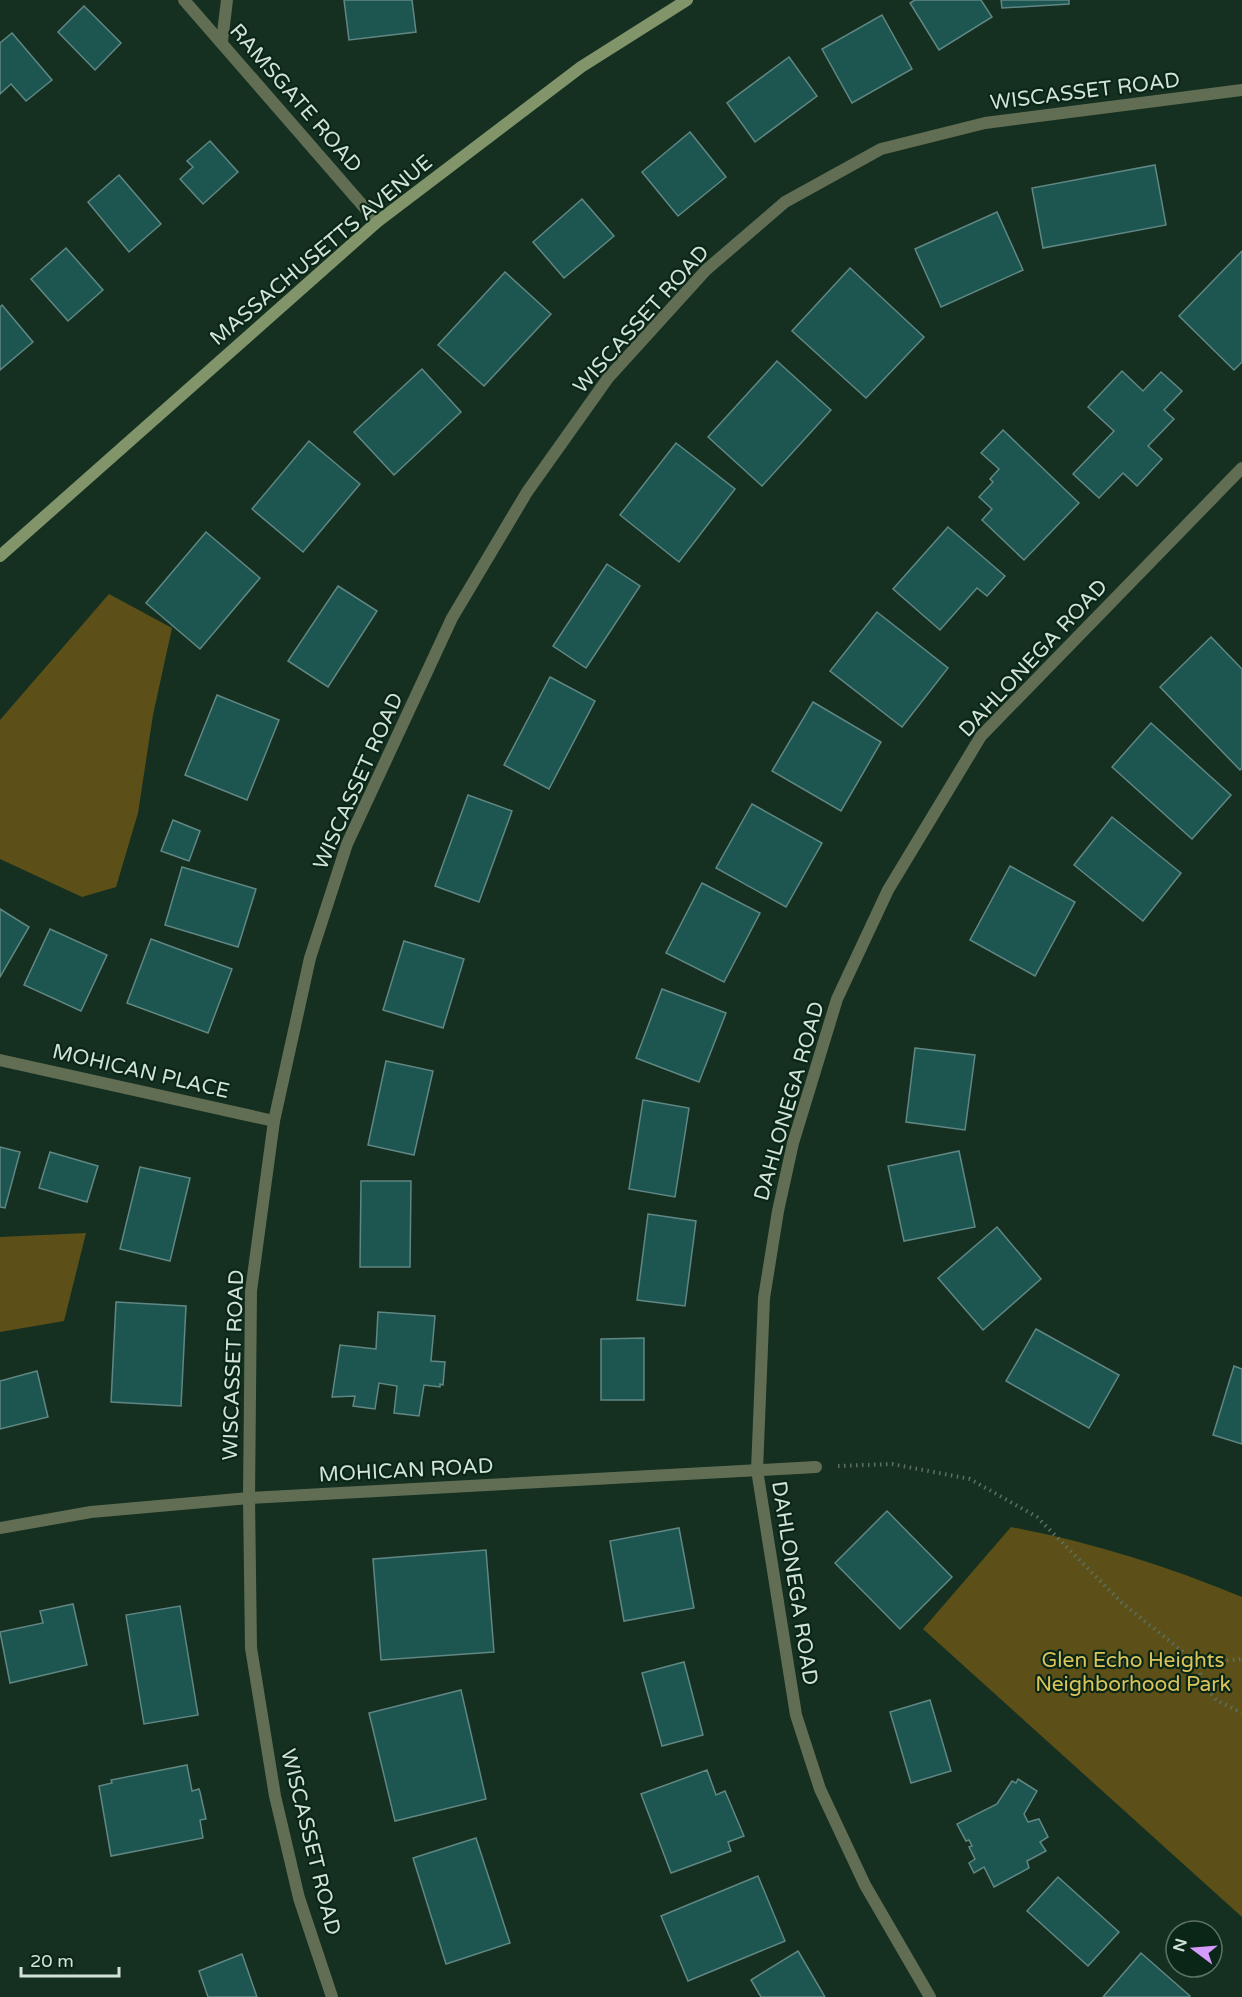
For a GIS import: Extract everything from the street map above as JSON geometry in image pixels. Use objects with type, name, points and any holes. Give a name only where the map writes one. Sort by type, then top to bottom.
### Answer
[{"type":"main road","name":"MASSACHUSETTS AVENUE","points":[[0,556],[377,222],[580,67],[687,0]]},
{"type":"street","name":"RAMSGATE ROAD","points":[[184,0],[377,222]]},
{"type":"street","points":[[222,41],[226,0]]},
{"type":"street","name":"WISCASSET ROAD","points":[[332,1997],[299,1898],[281,1818],[251,1648],[249,1498],[251,1291],[274,1121],[310,958],[347,844],[452,618],[527,492],[608,378],[706,270],[785,202],[881,150],[986,123],[1242,90]]},
{"type":"street","name":"DAHLONEGA ROAD","points":[[930,1997],[866,1885],[820,1789],[796,1715],[757,1470],[764,1298],[778,1211],[793,1143],[837,999],[888,890],[981,736],[1242,468]]},
{"type":"street","name":"MOHICAN PLACE","points":[[0,1059],[274,1121]]},
{"type":"street","name":"MOHICAN ROAD","points":[[0,1528],[91,1512],[249,1498],[816,1467]]},
{"type":"path","points":[[816,1467],[892,1464],[970,1479],[1037,1517],[1122,1603],[1197,1663],[1203,1682],[1216,1700],[1242,1713]]},
{"type":"path","points":[[1197,1663],[1242,1659]]},
{"type":"green space","points":[[109,594],[172,628],[153,715],[138,813],[116,887],[82,897],[0,859],[0,720]]},
{"type":"green space","points":[[86,1233],[64,1321],[0,1332],[0,1237]]},
{"type":"green space","name":"Glen Echo Heights Neighborhood Park","points":[[1011,1527],[1128,1556],[1242,1597],[1242,1917],[923,1629]]},
{"type":"building","points":[[344,0],[412,0],[416,32],[349,40]]},
{"type":"building","points":[[915,0],[981,0],[992,17],[939,50],[910,3]]},
{"type":"building","points":[[1001,0],[1069,0],[1069,4],[1002,8]]},
{"type":"building","points":[[84,6],[121,43],[95,70],[58,32]]},
{"type":"building","points":[[882,15],[912,69],[852,103],[822,49]]},
{"type":"building","points":[[12,33],[52,80],[26,101],[11,84],[0,94],[0,43]]},
{"type":"building","points":[[789,57],[817,96],[755,142],[727,103]]},
{"type":"building","points":[[690,132],[726,177],[678,216],[642,172]]},
{"type":"building","points":[[210,141],[238,172],[203,204],[180,179],[193,167],[187,161]]},
{"type":"building","points":[[1155,165],[1166,225],[1043,248],[1032,188]]},
{"type":"building","points":[[119,175],[161,224],[129,252],[88,202]]},
{"type":"building","points":[[582,199],[614,236],[564,278],[533,242]]},
{"type":"building","points":[[997,212],[1023,270],[941,307],[915,249]]},
{"type":"building","points":[[66,248],[103,290],[68,321],[31,279]]},
{"type":"building","points":[[1242,251],[1242,362],[1234,370],[1179,316]]},
{"type":"building","points":[[850,268],[924,337],[866,398],[792,331]]},
{"type":"building","points":[[505,272],[551,314],[484,386],[438,345]]},
{"type":"building","points":[[2,305],[33,342],[0,370],[0,307]]},
{"type":"building","points":[[777,361],[831,410],[762,486],[708,437]]},
{"type":"building","points":[[422,369],[461,412],[394,475],[354,432]]},
{"type":"building","points":[[1122,371],[1143,391],[1161,372],[1182,391],[1164,410],[1174,419],[1148,446],[1162,459],[1137,486],[1123,473],[1099,498],[1073,474],[1114,431],[1088,407]]},
{"type":"building","points":[[1003,430],[1079,503],[1024,560],[982,520],[992,509],[979,497],[993,482],[990,479],[999,469],[981,453]]},
{"type":"building","points":[[309,441],[360,484],[303,552],[252,509]]},
{"type":"building","points":[[676,443],[735,489],[679,562],[620,515]]},
{"type":"building","points":[[948,527],[1005,576],[987,596],[977,588],[940,630],[893,589]]},
{"type":"building","points":[[206,532],[260,578],[200,649],[146,603]]},
{"type":"building","points":[[607,564],[640,586],[586,668],[553,646]]},
{"type":"building","points":[[338,586],[377,611],[328,687],[288,661]]},
{"type":"building","points":[[877,612],[948,668],[902,727],[830,671]]},
{"type":"building","points":[[1211,637],[1242,669],[1242,768],[1240,770],[1160,687]]},
{"type":"building","points":[[550,677],[595,701],[549,789],[504,765]]},
{"type":"building","points":[[217,695],[279,720],[247,800],[185,775]]},
{"type":"building","points":[[813,702],[881,742],[841,811],[772,771]]},
{"type":"building","points":[[1151,723],[1231,795],[1192,839],[1112,767]]},
{"type":"building","points":[[468,795],[512,811],[479,902],[435,886]]},
{"type":"building","points":[[752,804],[822,843],[786,907],[716,868]]},
{"type":"building","points":[[1112,817],[1181,873],[1143,921],[1074,865]]},
{"type":"building","points":[[173,820],[200,831],[189,861],[161,851]]},
{"type":"building","points":[[1010,866],[1075,902],[1035,976],[970,940]]},
{"type":"building","points":[[182,867],[256,889],[238,947],[165,925]]},
{"type":"building","points":[[702,883],[760,913],[724,982],[666,953]]},
{"type":"building","points":[[0,909],[29,927],[0,977]]},
{"type":"building","points":[[50,929],[107,955],[81,1011],[24,985]]},
{"type":"building","points":[[151,939],[232,969],[208,1033],[127,1003]]},
{"type":"building","points":[[404,941],[464,959],[443,1028],[383,1010]]},
{"type":"building","points":[[662,989],[726,1013],[699,1082],[636,1058]]},
{"type":"building","points":[[915,1048],[975,1055],[965,1130],[906,1122]]},
{"type":"building","points":[[386,1061],[433,1071],[414,1155],[368,1145]]},
{"type":"building","points":[[643,1100],[689,1108],[675,1197],[629,1189]]},
{"type":"building","points":[[0,1147],[20,1152],[5,1208],[0,1207]]},
{"type":"building","points":[[959,1151],[975,1227],[904,1241],[888,1166]]},
{"type":"building","points":[[50,1152],[98,1166],[87,1202],[39,1188]]},
{"type":"building","points":[[140,1167],[190,1178],[170,1261],[120,1249]]},
{"type":"building","points":[[361,1181],[411,1181],[410,1267],[360,1267]]},
{"type":"building","points":[[648,1214],[696,1221],[685,1306],[637,1300]]},
{"type":"building","points":[[997,1227],[1041,1279],[983,1330],[938,1278]]},
{"type":"building","points":[[116,1302],[186,1306],[181,1406],[111,1402]]},
{"type":"building","points":[[378,1312],[435,1316],[431,1361],[445,1362],[443,1385],[440,1384],[440,1387],[424,1385],[419,1416],[394,1413],[397,1386],[379,1383],[375,1409],[353,1406],[355,1396],[332,1397],[340,1345],[376,1349]]},
{"type":"building","points":[[1036,1329],[1119,1375],[1089,1428],[1006,1381]]},
{"type":"building","points":[[644,1338],[644,1400],[601,1400],[601,1339]]},
{"type":"building","points":[[1234,1366],[1242,1369],[1242,1444],[1213,1435]]},
{"type":"building","points":[[37,1371],[48,1417],[0,1429],[0,1381]]},
{"type":"building","points":[[887,1511],[952,1577],[900,1629],[835,1563]]},
{"type":"building","points":[[679,1528],[694,1608],[624,1621],[610,1541]]},
{"type":"building","points":[[486,1550],[494,1652],[381,1660],[373,1559]]},
{"type":"building","points":[[73,1604],[87,1665],[10,1683],[0,1632],[43,1623],[40,1611]]},
{"type":"building","points":[[180,1606],[198,1715],[144,1724],[126,1615]]},
{"type":"building","points":[[684,1662],[703,1735],[662,1746],[642,1673]]},
{"type":"building","points":[[461,1690],[486,1799],[395,1821],[369,1713]]},
{"type":"building","points":[[930,1700],[951,1771],[911,1783],[890,1712]]},
{"type":"building","points":[[187,1765],[192,1791],[199,1789],[206,1819],[200,1820],[203,1838],[111,1856],[99,1786],[112,1783],[111,1780]]},
{"type":"building","points":[[707,1770],[716,1795],[725,1791],[744,1836],[728,1842],[731,1851],[671,1873],[641,1794]]},
{"type":"building","points":[[1018,1779],[1037,1791],[1024,1814],[1028,1822],[1039,1819],[1048,1837],[1040,1842],[1046,1851],[1027,1861],[1029,1868],[994,1887],[984,1867],[974,1873],[969,1863],[975,1859],[969,1847],[972,1846],[969,1840],[966,1841],[957,1824],[997,1804],[1012,1781],[1016,1783]]},
{"type":"building","points":[[476,1838],[510,1943],[446,1964],[413,1858]]},
{"type":"building","points":[[758,1876],[785,1941],[688,1981],[661,1916]]},
{"type":"building","points":[[1058,1877],[1119,1932],[1088,1966],[1027,1911]]},
{"type":"building","points":[[798,1951],[825,1997],[761,1997],[751,1980]]},
{"type":"building","points":[[1141,1953],[1164,1973],[1164,1979],[1171,1979],[1190,1996],[1188,1997],[1103,1997]]},
{"type":"building","points":[[242,1954],[257,1997],[208,1997],[199,1971]]}]
